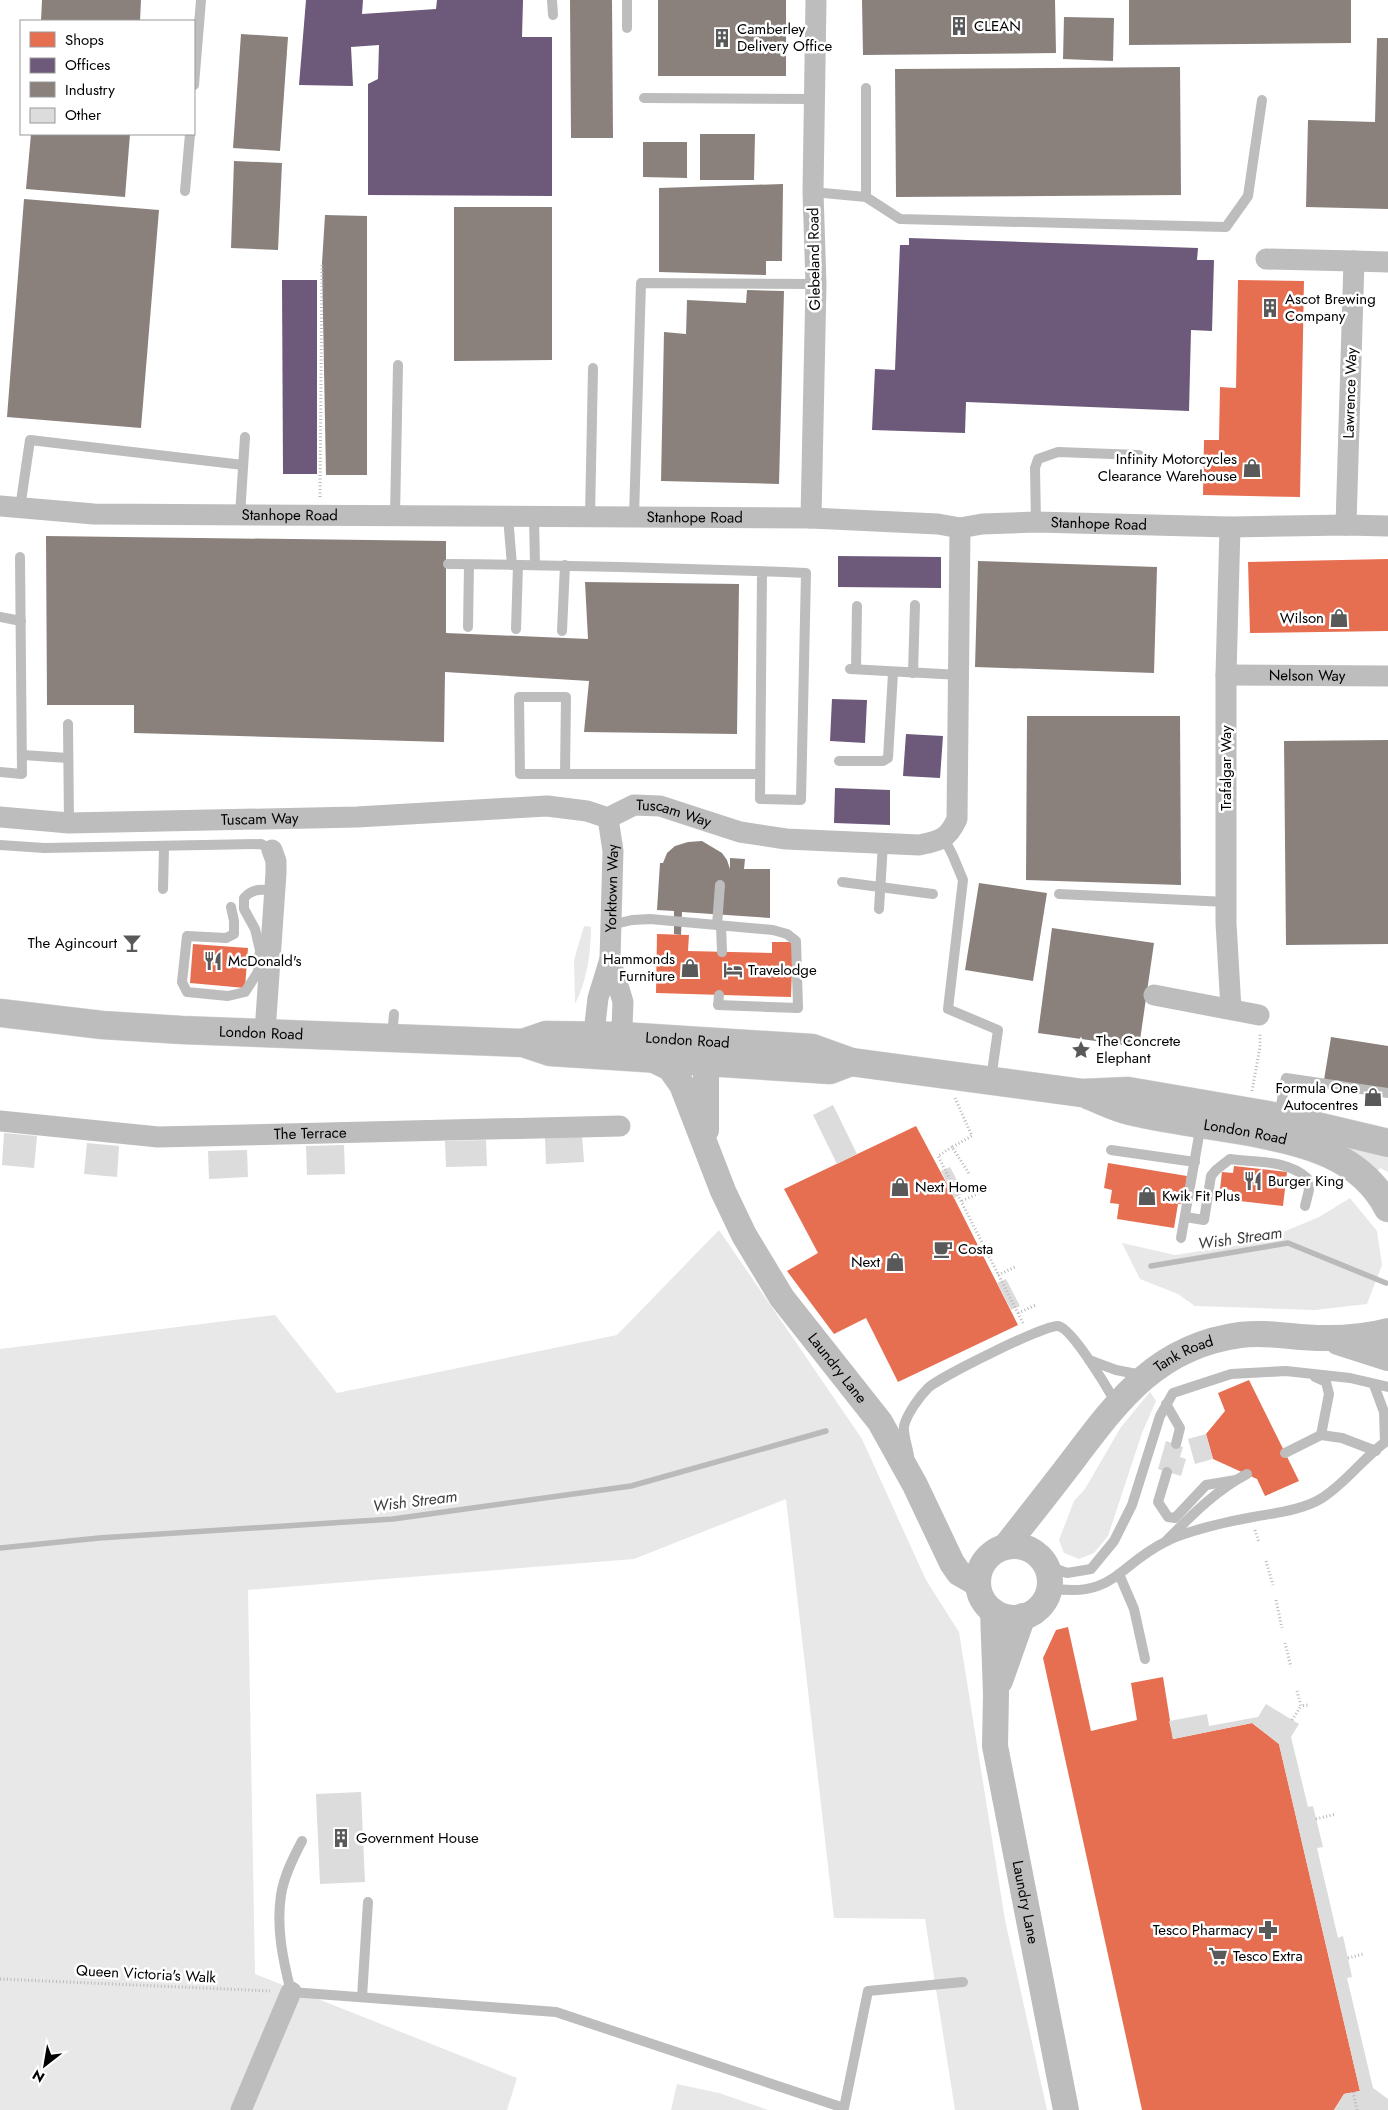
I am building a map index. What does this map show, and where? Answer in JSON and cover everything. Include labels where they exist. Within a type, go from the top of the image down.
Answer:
[{"type":"main road","name":"London Road","points":[[0,1013],[102,1025],[182,1030],[265,1032],[393,1026],[523,1043],[546,1035],[592,1046],[706,1052],[812,1048],[851,1062],[1082,1093],[1128,1091],[1280,1109],[1388,1143]]},
{"type":"main road","name":"London Road","points":[[621,1047],[654,1060],[706,1052]]},
{"type":"main road","name":"London Road","points":[[1082,1093],[1128,1111],[1201,1123],[1288,1140],[1318,1148],[1343,1161],[1365,1178],[1388,1208]]},
{"type":"street","name":"Glebeland Road","points":[[811,518],[816,284],[812,192],[816,0]]},
{"type":"street","points":[[1266,259],[1388,262]]},
{"type":"street","name":"Lawrence Way","points":[[1346,525],[1354,261]]},
{"type":"street","name":"Stanhope Road","points":[[10,507],[94,514],[811,518],[938,524],[960,528],[982,524],[1036,522],[1230,527],[1388,526]]},
{"type":"street","name":"Trafalgar Way","points":[[1230,527],[1226,675],[1227,902],[1231,1009]]},
{"type":"street","points":[[944,838],[952,831],[957,819],[960,675],[960,528]]},
{"type":"street","name":"Nelson Way","points":[[1226,675],[1388,676]]},
{"type":"street","name":"Tuscam Way","points":[[0,818],[69,823],[357,817],[547,806],[587,811],[608,818],[634,805],[660,806],[740,832],[786,839],[919,845],[944,838]]},
{"type":"street","name":"Yorktown Way","points":[[592,1046],[598,998],[610,959],[613,851],[608,818]]},
{"type":"street","points":[[265,1032],[275,891],[276,861],[272,850]]},
{"type":"street","name":"Yorktown Way","points":[[610,959],[623,1002],[621,1047]]},
{"type":"street","points":[[1154,995],[1259,1015]]},
{"type":"street","name":"Laundry Lane","points":[[705,1143],[706,1052]]},
{"type":"street","name":"Laundry Lane","points":[[654,1060],[670,1068],[682,1084],[723,1191],[744,1235],[782,1298],[880,1422],[914,1485],[952,1563],[959,1573],[978,1584]]},
{"type":"street","name":"The Terrace","points":[[0,1121],[158,1137],[620,1126]]},
{"type":"street","name":"Tank Road","points":[[1005,1547],[1116,1403],[1145,1376],[1174,1357],[1210,1341],[1241,1335],[1264,1334],[1328,1338],[1388,1332]]},
{"type":"street","name":"Tank Road","points":[[1328,1338],[1388,1358]]},
{"type":"street","name":"Tank Road","points":[[1043,1568],[1044,1516],[1079,1452]]},
{"type":"street","points":[[1015,1545],[1043,1568],[1041,1606],[1033,1612],[1013,1618],[1002,1616],[993,1611],[986,1603],[978,1584],[979,1572],[984,1561],[993,1552],[1005,1547],[1015,1545]]},
{"type":"street","name":"Laundry Lane","points":[[993,1611],[996,1694],[995,1746],[1066,2110]]},
{"type":"street","name":"Laundry Lane","points":[[996,1694],[1023,1616]]},
{"type":"street","points":[[241,2110],[291,1992]]},
{"type":"lane","points":[[195,73],[201,0]]},
{"type":"lane","points":[[552,0],[553,15]]},
{"type":"lane","points":[[626,0],[627,28]]},
{"type":"lane","points":[[866,88],[866,197]]},
{"type":"lane","points":[[644,98],[813,99]]},
{"type":"lane","points":[[812,192],[866,197],[900,219],[1226,227],[1248,196],[1262,100]]},
{"type":"lane","points":[[184,191],[190,135]]},
{"type":"lane","points":[[634,518],[640,283],[816,284]]},
{"type":"lane","points":[[395,516],[398,365]]},
{"type":"lane","points":[[590,517],[593,368]]},
{"type":"lane","points":[[240,515],[245,437]]},
{"type":"lane","points":[[10,507],[30,440],[243,465]]},
{"type":"lane","points":[[1036,522],[1035,468],[1038,459],[1058,452],[1139,455]]},
{"type":"lane","points":[[508,517],[515,565],[516,629]]},
{"type":"lane","points":[[534,517],[534,565]]},
{"type":"lane","points":[[0,772],[22,774],[20,557]]},
{"type":"lane","points":[[448,564],[565,565],[806,573],[801,800],[760,799],[762,572]]},
{"type":"lane","points":[[468,627],[469,564]]},
{"type":"lane","points":[[562,631],[565,565]]},
{"type":"lane","points":[[913,673],[915,605]]},
{"type":"lane","points":[[857,606],[853,669],[893,673],[960,675]]},
{"type":"lane","points":[[0,617],[21,621]]},
{"type":"lane","points":[[840,761],[883,760],[888,758],[893,673]]},
{"type":"lane","points":[[565,774],[566,697],[519,697],[520,774],[565,774],[760,774]]},
{"type":"lane","points":[[68,724],[69,823]]},
{"type":"lane","points":[[23,754],[68,758]]},
{"type":"lane","points":[[944,838],[963,880],[948,1009],[998,1030],[991,1080]]},
{"type":"lane","points":[[879,909],[883,843]]},
{"type":"lane","points":[[0,845],[44,848],[260,844],[272,850]]},
{"type":"lane","points":[[164,847],[164,889]]},
{"type":"lane","points":[[842,882],[933,894]]},
{"type":"lane","points":[[720,885],[719,926],[722,952]]},
{"type":"lane","points":[[231,907],[234,934],[226,938],[187,936],[182,982],[187,992],[228,996],[245,992],[258,972],[260,950],[255,928],[244,909],[244,898],[251,891],[262,889],[275,891]]},
{"type":"lane","points":[[1059,894],[1227,902]]},
{"type":"lane","points":[[612,925],[632,920],[650,919],[772,930],[787,934],[796,940],[798,1008],[718,1005],[719,994]]},
{"type":"lane","points":[[1280,1109],[1286,1078],[1388,1093]]},
{"type":"lane","points":[[1181,1238],[1201,1123]]},
{"type":"lane","points":[[1111,1150],[1195,1162]]},
{"type":"lane","points":[[1185,1217],[1204,1220],[1211,1176],[1230,1159],[1265,1162],[1293,1168],[1301,1172],[1307,1178],[1309,1190],[1305,1206]]},
{"type":"lane","points":[[914,1485],[904,1427],[913,1408],[929,1387],[1022,1337],[1047,1327],[1058,1326],[1067,1331],[1088,1359],[1116,1403]]},
{"type":"lane","points":[[1088,1359],[1116,1370],[1145,1376]]},
{"type":"lane","points":[[1043,1568],[1068,1573],[1091,1569],[1114,1541],[1132,1505],[1160,1416],[1172,1393],[1231,1374],[1286,1371],[1350,1378],[1388,1387]]},
{"type":"lane","points":[[1309,1374],[1326,1382],[1329,1394],[1320,1435]]},
{"type":"lane","points":[[1165,1541],[1251,1518],[1285,1512],[1322,1498],[1386,1441],[1384,1412],[1374,1385]]},
{"type":"lane","points":[[1166,1404],[1180,1428],[1176,1444]]},
{"type":"lane","points":[[1285,1453],[1320,1435],[1342,1438],[1376,1451]]},
{"type":"lane","points":[[1167,1472],[1158,1502],[1168,1517],[1175,1518],[1206,1486],[1236,1480]]},
{"type":"lane","points":[[1043,1568],[1066,1591],[1092,1589],[1119,1574],[1133,1562],[1165,1541],[1196,1511],[1236,1480],[1247,1474]]},
{"type":"lane","points":[[1119,1574],[1134,1609],[1145,1659]]},
{"type":"lane","points":[[302,1841],[288,1870],[281,1896],[280,1926],[282,1954],[291,1992],[556,2012],[844,2108],[868,1991],[963,1982]]},
{"type":"lane","points":[[362,1997],[368,1902]]},
{"type":"path","points":[[320,516],[322,263]]},
{"type":"path","points":[[1252,1094],[1260,1047],[1259,1015]]},
{"type":"path","points":[[954,1094],[956,1103],[972,1136],[938,1156],[962,1201],[1006,1295],[1018,1313],[1036,1305]]},
{"type":"path","points":[[952,1147],[970,1174]]},
{"type":"path","points":[[947,1184],[952,1182]]},
{"type":"path","points":[[962,1201],[979,1194]]},
{"type":"path","points":[[998,1275],[1015,1267]]},
{"type":"path","points":[[1253,1525],[1260,1544]]},
{"type":"path","points":[[1266,1561],[1273,1585]]},
{"type":"path","points":[[1276,1600],[1282,1628]]},
{"type":"path","points":[[1285,1644],[1291,1667]]},
{"type":"path","points":[[1297,1691],[1302,1706]]},
{"type":"path","points":[[1292,1720],[1302,1706],[1308,1705]]},
{"type":"path","points":[[1316,1819],[1336,1814]]},
{"type":"path","points":[[1348,1958],[1363,1954]]},
{"type":"path","name":"Queen Victoria's Walk","points":[[0,1979],[291,1992]]},
{"type":"path","points":[[1352,2092],[1357,2110]]},
{"type":"shaded area","points":[[584,926],[591,927],[589,956],[583,986],[575,1004],[574,960]]},
{"type":"shaded area","points":[[1338,1145],[1360,1148],[1388,1157],[1388,1172],[1380,1168],[1377,1171]]},
{"type":"shaded area","points":[[1350,1198],[1377,1231],[1382,1265],[1367,1304],[1315,1310],[1195,1306],[1178,1294],[1140,1279],[1122,1243],[1175,1255],[1259,1242],[1319,1217]]},
{"type":"shaded area","points":[[719,1230],[862,1439],[926,1580],[959,1632],[1005,1920],[1047,2110],[955,2110],[925,1919],[834,1918],[786,1499],[634,1559],[248,1590],[255,1974],[517,2078],[507,2110],[0,2110],[0,1349],[275,1315],[337,1393],[617,1335]]},
{"type":"shaded area","points":[[1150,1392],[1156,1401],[1142,1433],[1108,1536],[1094,1553],[1079,1559],[1064,1553],[1059,1540],[1074,1501],[1085,1489],[1121,1427]]},
{"type":"shaded area","points":[[677,2084],[719,2093],[768,2110],[671,2110]]},
{"type":"building: Shops","points":[[1238,280],[1304,281],[1300,497],[1203,495],[1204,440],[1219,440],[1220,387],[1236,388]]},
{"type":"building: Shops","points":[[1388,559],[1388,631],[1250,633],[1248,562]]},
{"type":"building: Shops","points":[[657,934],[689,935],[688,951],[772,953],[772,942],[793,942],[791,997],[656,993]]},
{"type":"building: Shops","points":[[193,944],[248,948],[245,988],[190,983]]},
{"type":"building: Shops","name":"Next","points":[[916,1126],[1018,1325],[898,1382],[866,1318],[834,1334],[787,1271],[818,1253],[784,1189]]},
{"type":"building: Shops","name":"Kwik Fit Plus","points":[[1108,1163],[1187,1176],[1183,1204],[1178,1204],[1174,1228],[1117,1219],[1119,1204],[1110,1203],[1112,1190],[1104,1188]]},
{"type":"building: Shops","name":"Burger King","points":[[1234,1166],[1287,1172],[1283,1206],[1231,1200],[1232,1190],[1220,1189],[1222,1172],[1233,1173]]},
{"type":"building: Shops","points":[[1249,1380],[1299,1481],[1265,1496],[1257,1479],[1213,1459],[1206,1434],[1225,1411],[1218,1393]]},
{"type":"building: Shops","name":"Tesco Extra","points":[[1068,1627],[1091,1731],[1137,1720],[1131,1683],[1163,1677],[1173,1739],[1252,1723],[1279,1744],[1360,2091],[1344,2094],[1334,2110],[1142,2110],[1043,1658],[1056,1630]]},
{"type":"building: Offices","points":[[306,0],[363,0],[362,14],[436,9],[437,0],[523,0],[522,37],[552,37],[552,196],[368,195],[368,84],[378,79],[379,45],[351,47],[353,86],[299,85]]},
{"type":"building: Offices","points":[[909,238],[1198,248],[1197,260],[1214,260],[1212,331],[1191,330],[1189,411],[966,402],[965,433],[872,430],[875,369],[895,370],[900,245],[909,245]]},
{"type":"building: Offices","points":[[282,280],[317,280],[317,474],[283,474]]},
{"type":"building: Offices","points":[[838,556],[941,557],[941,588],[838,587]]},
{"type":"building: Offices","points":[[832,699],[867,700],[865,743],[830,741]]},
{"type":"building: Offices","points":[[906,734],[943,736],[940,778],[903,776]]},
{"type":"building: Offices","points":[[835,788],[890,790],[890,825],[834,823]]},
{"type":"building: Industry","points":[[42,0],[141,0],[140,20],[41,20]]},
{"type":"building: Industry","points":[[570,0],[612,0],[613,138],[571,138]]},
{"type":"building: Industry","name":"Camberley Delivery Office","points":[[658,0],[786,0],[786,76],[658,76]]},
{"type":"building: Industry","name":"CLEAN","points":[[862,0],[1055,0],[1056,53],[863,55]]},
{"type":"building: Industry","points":[[1129,0],[1351,0],[1351,43],[1129,45]]},
{"type":"building: Industry","points":[[1064,17],[1114,18],[1113,61],[1063,59]]},
{"type":"building: Industry","points":[[241,34],[288,37],[280,151],[233,148]]},
{"type":"building: Industry","points":[[1377,38],[1388,38],[1388,209],[1306,207],[1308,120],[1375,122]]},
{"type":"building: Industry","points":[[1180,67],[1181,195],[896,197],[895,69]]},
{"type":"building: Industry","points":[[700,134],[755,134],[754,180],[700,180]]},
{"type":"building: Industry","points":[[31,135],[130,135],[125,197],[26,189]]},
{"type":"building: Industry","points":[[643,142],[687,142],[687,178],[643,177]]},
{"type":"building: Industry","points":[[234,161],[282,163],[278,250],[231,248]]},
{"type":"building: Industry","points":[[783,184],[782,261],[766,261],[766,275],[659,272],[659,188]]},
{"type":"building: Industry","points":[[24,199],[159,210],[141,428],[7,417]]},
{"type":"building: Industry","points":[[454,207],[552,207],[552,360],[454,361]]},
{"type":"building: Industry","points":[[325,215],[367,216],[367,475],[326,475],[322,263]]},
{"type":"building: Industry","points":[[747,290],[784,291],[779,484],[661,481],[664,332],[686,334],[687,300],[746,303]]},
{"type":"building: Industry","points":[[46,536],[446,541],[446,633],[588,639],[585,582],[739,584],[737,734],[584,732],[589,681],[445,672],[444,742],[134,733],[134,705],[47,705]]},
{"type":"building: Industry","points":[[978,561],[1157,567],[1154,673],[975,667]]},
{"type":"building: Industry","points":[[1027,716],[1180,716],[1181,885],[1026,880]]},
{"type":"building: Industry","points":[[1388,740],[1388,944],[1286,945],[1284,741]]},
{"type":"building: Industry","points":[[702,841],[722,853],[730,869],[730,858],[745,859],[744,869],[770,869],[770,918],[682,912],[681,935],[674,934],[674,911],[657,910],[660,863],[663,863],[667,853],[675,846],[688,842]]},
{"type":"building: Industry","points":[[979,883],[1047,893],[1033,981],[965,970]]},
{"type":"building: Industry","points":[[1052,928],[1154,943],[1139,1047],[1038,1033]]},
{"type":"building: Industry","points":[[1331,1037],[1388,1046],[1388,1090],[1324,1080]]},
{"type":"building: Other","points":[[833,1105],[857,1154],[837,1164],[813,1115]]},
{"type":"building: Other","points":[[4,1133],[37,1136],[34,1168],[2,1165]]},
{"type":"building: Other","points":[[582,1136],[584,1162],[546,1164],[545,1138]]},
{"type":"building: Other","points":[[486,1140],[487,1166],[446,1167],[445,1141]]},
{"type":"building: Other","points":[[87,1143],[119,1146],[117,1177],[84,1174]]},
{"type":"building: Other","points":[[344,1145],[345,1174],[307,1175],[306,1146]]},
{"type":"building: Other","points":[[247,1150],[248,1177],[209,1179],[208,1151]]},
{"type":"building: Other","points":[[950,1167],[964,1193],[954,1198],[941,1171]]},
{"type":"building: Other","points":[[1006,1279],[1020,1306],[1011,1310],[997,1283]]},
{"type":"building: Other","points":[[1206,1434],[1213,1459],[1195,1464],[1188,1439]]},
{"type":"building: Other","points":[[1166,1441],[1183,1447],[1180,1457],[1186,1459],[1181,1476],[1158,1469]]},
{"type":"building: Other","points":[[1266,1704],[1299,1724],[1291,1737],[1308,1807],[1313,1806],[1323,1847],[1317,1848],[1338,1938],[1343,1936],[1352,1977],[1347,1978],[1373,2088],[1388,2099],[1388,2110],[1334,2110],[1344,2094],[1360,2091],[1279,1744],[1252,1723],[1173,1739],[1169,1721],[1207,1714],[1209,1726],[1258,1717]]},
{"type":"building: Other","name":"Government House","points":[[361,1792],[365,1882],[320,1884],[316,1794]]},
{"type":"waterway","name":"Wish Stream","points":[[1151,1266],[1288,1243],[1386,1283]]},
{"type":"waterway","name":"Wish Stream","points":[[0,1548],[99,1538],[393,1519],[631,1486],[826,1431]]},
{"type":"place","name":"CLEAN","points":[[959,26]]},
{"type":"place","name":"Camberley Delivery Office","points":[[722,38]]},
{"type":"place","name":"Ascot Brewing Company","points":[[1270,308]]},
{"type":"place","name":"Infinity Motorcycles Clearance Warehouse","points":[[1252,468]]},
{"type":"place","name":"Wilson","points":[[1339,618]]},
{"type":"place","name":"The Agincourt","points":[[132,943]]},
{"type":"place","name":"McDonald's","points":[[213,961]]},
{"type":"place","name":"Hammonds Furniture","points":[[690,968]]},
{"type":"place","name":"Travelodge","points":[[733,970]]},
{"type":"place","name":"The Concrete Elephant","points":[[1081,1050]]},
{"type":"place","name":"Formula One Autocentres","points":[[1373,1097]]},
{"type":"place","name":"Burger King","points":[[1253,1181]]},
{"type":"place","name":"Next Home","points":[[900,1187]]},
{"type":"place","name":"Kwik Fit Plus","points":[[1147,1196]]},
{"type":"place","name":"Costa","points":[[943,1249]]},
{"type":"place","name":"Next","points":[[895,1262]]},
{"type":"place","name":"Government House","points":[[341,1838]]},
{"type":"place","name":"Tesco Pharmacy","points":[[1268,1930]]},
{"type":"place","name":"Tesco Extra","points":[[1218,1956]]}]
